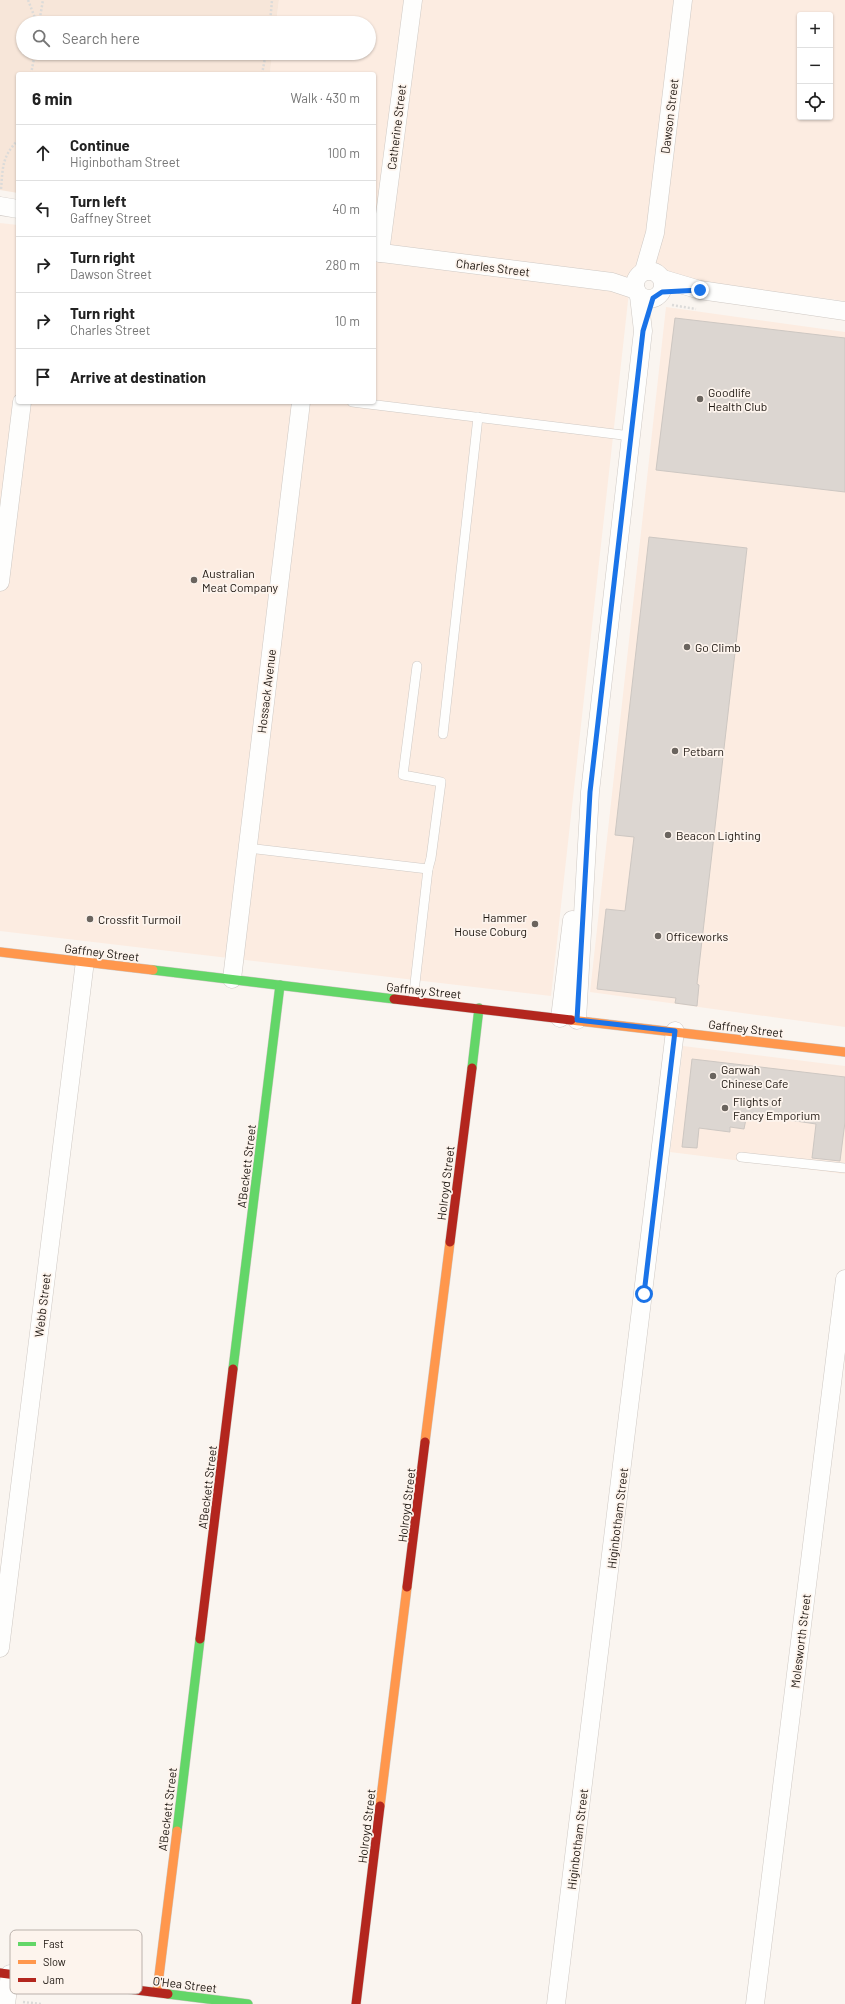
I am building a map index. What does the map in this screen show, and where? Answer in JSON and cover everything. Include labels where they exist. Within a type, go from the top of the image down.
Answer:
[{"type":"street","name":"Catherine Street","points":[[377,253],[413,0]]},
{"type":"street","name":"Dawson Street","points":[[569,1019],[578,860],[590,792],[683,0]]},
{"type":"street","points":[[0,206],[16,209]]},
{"type":"street","name":"Charles Street","points":[[377,253],[612,282],[700,290],[845,311]]},
{"type":"street","points":[[0,582],[22,404]]},
{"type":"street","name":"Hossack Avenue","points":[[232,979],[301,404]]},
{"type":"street","name":"Gaffney Street","points":[[0,952],[845,1052]]},
{"type":"street","name":"Webb Street","points":[[0,1648],[84,962]]},
{"type":"street","name":"A'Beckett Street","points":[[157,1992],[280,985]]},
{"type":"street","name":"Holroyd Street","points":[[356,2004],[479,1008]]},
{"type":"street","name":"Higinbotham Street","points":[[556,2004],[675,1031]]},
{"type":"street","name":"Molesworth Street","points":[[755,2004],[845,1278]]},
{"type":"street","points":[[5,1973],[6,2004]]},
{"type":"street","name":"O'Hea Street","points":[[142,1990],[202,2001],[248,2004]]},
{"type":"lane","points":[[369,404],[631,436]]},
{"type":"lane","points":[[443,734],[478,417]]},
{"type":"lane","points":[[413,1001],[428,869],[431,858],[441,782],[403,775],[416,666]]},
{"type":"lane","points":[[247,848],[428,869]]},
{"type":"lane","points":[[741,1157],[845,1168]]},
{"type":"path","points":[[28,0],[35,16]]},
{"type":"path","points":[[40,16],[43,0]]},
{"type":"path","points":[[271,16],[272,0]]},
{"type":"path","points":[[31,72],[34,60]]},
{"type":"path","points":[[262,72],[265,60]]},
{"type":"path","points":[[0,194],[4,161],[7,152],[16,142]]},
{"type":"shaded area","points":[[0,0],[279,0],[277,16],[16,16],[16,60],[271,60],[270,72],[16,72],[16,193],[0,190]]},
{"type":"shaded area","points":[[279,0],[845,0],[845,301],[631,274],[551,996],[0,931],[0,223],[16,225],[16,404],[376,404],[376,72],[270,72],[271,60],[376,60],[376,16],[277,16]]},
{"type":"shaded area","points":[[666,307],[845,332],[845,1027],[590,992]]},
{"type":"shaded area","points":[[683,1046],[845,1066],[845,1174],[670,1152]]},
{"type":"building","points":[[675,318],[845,338],[845,492],[656,470]]},
{"type":"building","points":[[649,537],[747,548],[697,984],[699,985],[697,1006],[675,1003],[676,998],[597,989],[606,909],[625,911],[634,837],[615,835]]},
{"type":"building","points":[[692,1059],[845,1077],[845,1122],[840,1161],[812,1158],[816,1124],[789,1120],[789,1117],[761,1114],[760,1121],[746,1119],[744,1129],[730,1127],[730,1132],[699,1128],[697,1148],[682,1147]]},
{"type":"traffic: fast","points":[[153,970],[394,999]]},
{"type":"traffic: fast","points":[[233,1369],[280,985]]},
{"type":"traffic: fast","points":[[472,1068],[479,1008]]},
{"type":"traffic: fast","points":[[177,1831],[200,1639]]},
{"type":"traffic: fast","points":[[168,1994],[248,2004]]},
{"type":"traffic: slow","points":[[0,952],[153,970]]},
{"type":"traffic: slow","points":[[571,1020],[845,1052]]},
{"type":"traffic: slow","points":[[425,1442],[450,1242]]},
{"type":"traffic: slow","points":[[380,1806],[407,1587]]},
{"type":"traffic: slow","points":[[157,1992],[177,1831]]},
{"type":"traffic: jam","points":[[394,999],[571,1020]]},
{"type":"traffic: jam","points":[[450,1242],[472,1068]]},
{"type":"traffic: jam","points":[[200,1639],[233,1369]]},
{"type":"traffic: jam","points":[[407,1587],[425,1442]]},
{"type":"traffic: jam","points":[[356,2004],[380,1806]]},
{"type":"traffic: jam","points":[[0,1973],[10,1974]]},
{"type":"traffic: jam","points":[[142,1991],[168,1994]]},
{"type":"place","name":"Goodlife Health Club","points":[[700,399]]},
{"type":"place","name":"Australian Meat Company","points":[[194,580]]},
{"type":"place","name":"Go Climb","points":[[687,647]]},
{"type":"place","name":"Petbarn","points":[[675,751]]},
{"type":"place","name":"Beacon Lighting","points":[[668,835]]},
{"type":"place","name":"Crossfit Turmoil","points":[[90,919]]},
{"type":"place","name":"Hammer House Coburg","points":[[535,924]]},
{"type":"place","name":"Officeworks","points":[[658,936]]},
{"type":"place","name":"Garwah Chinese Cafe","points":[[713,1076]]},
{"type":"place","name":"Flights of Fancy Emporium","points":[[725,1108]]},
{"type":"route","points":[[644,1294],[675,1031],[577,1020],[590,792],[643,331],[653,298],[657,297],[662,292],[700,290]]}]
